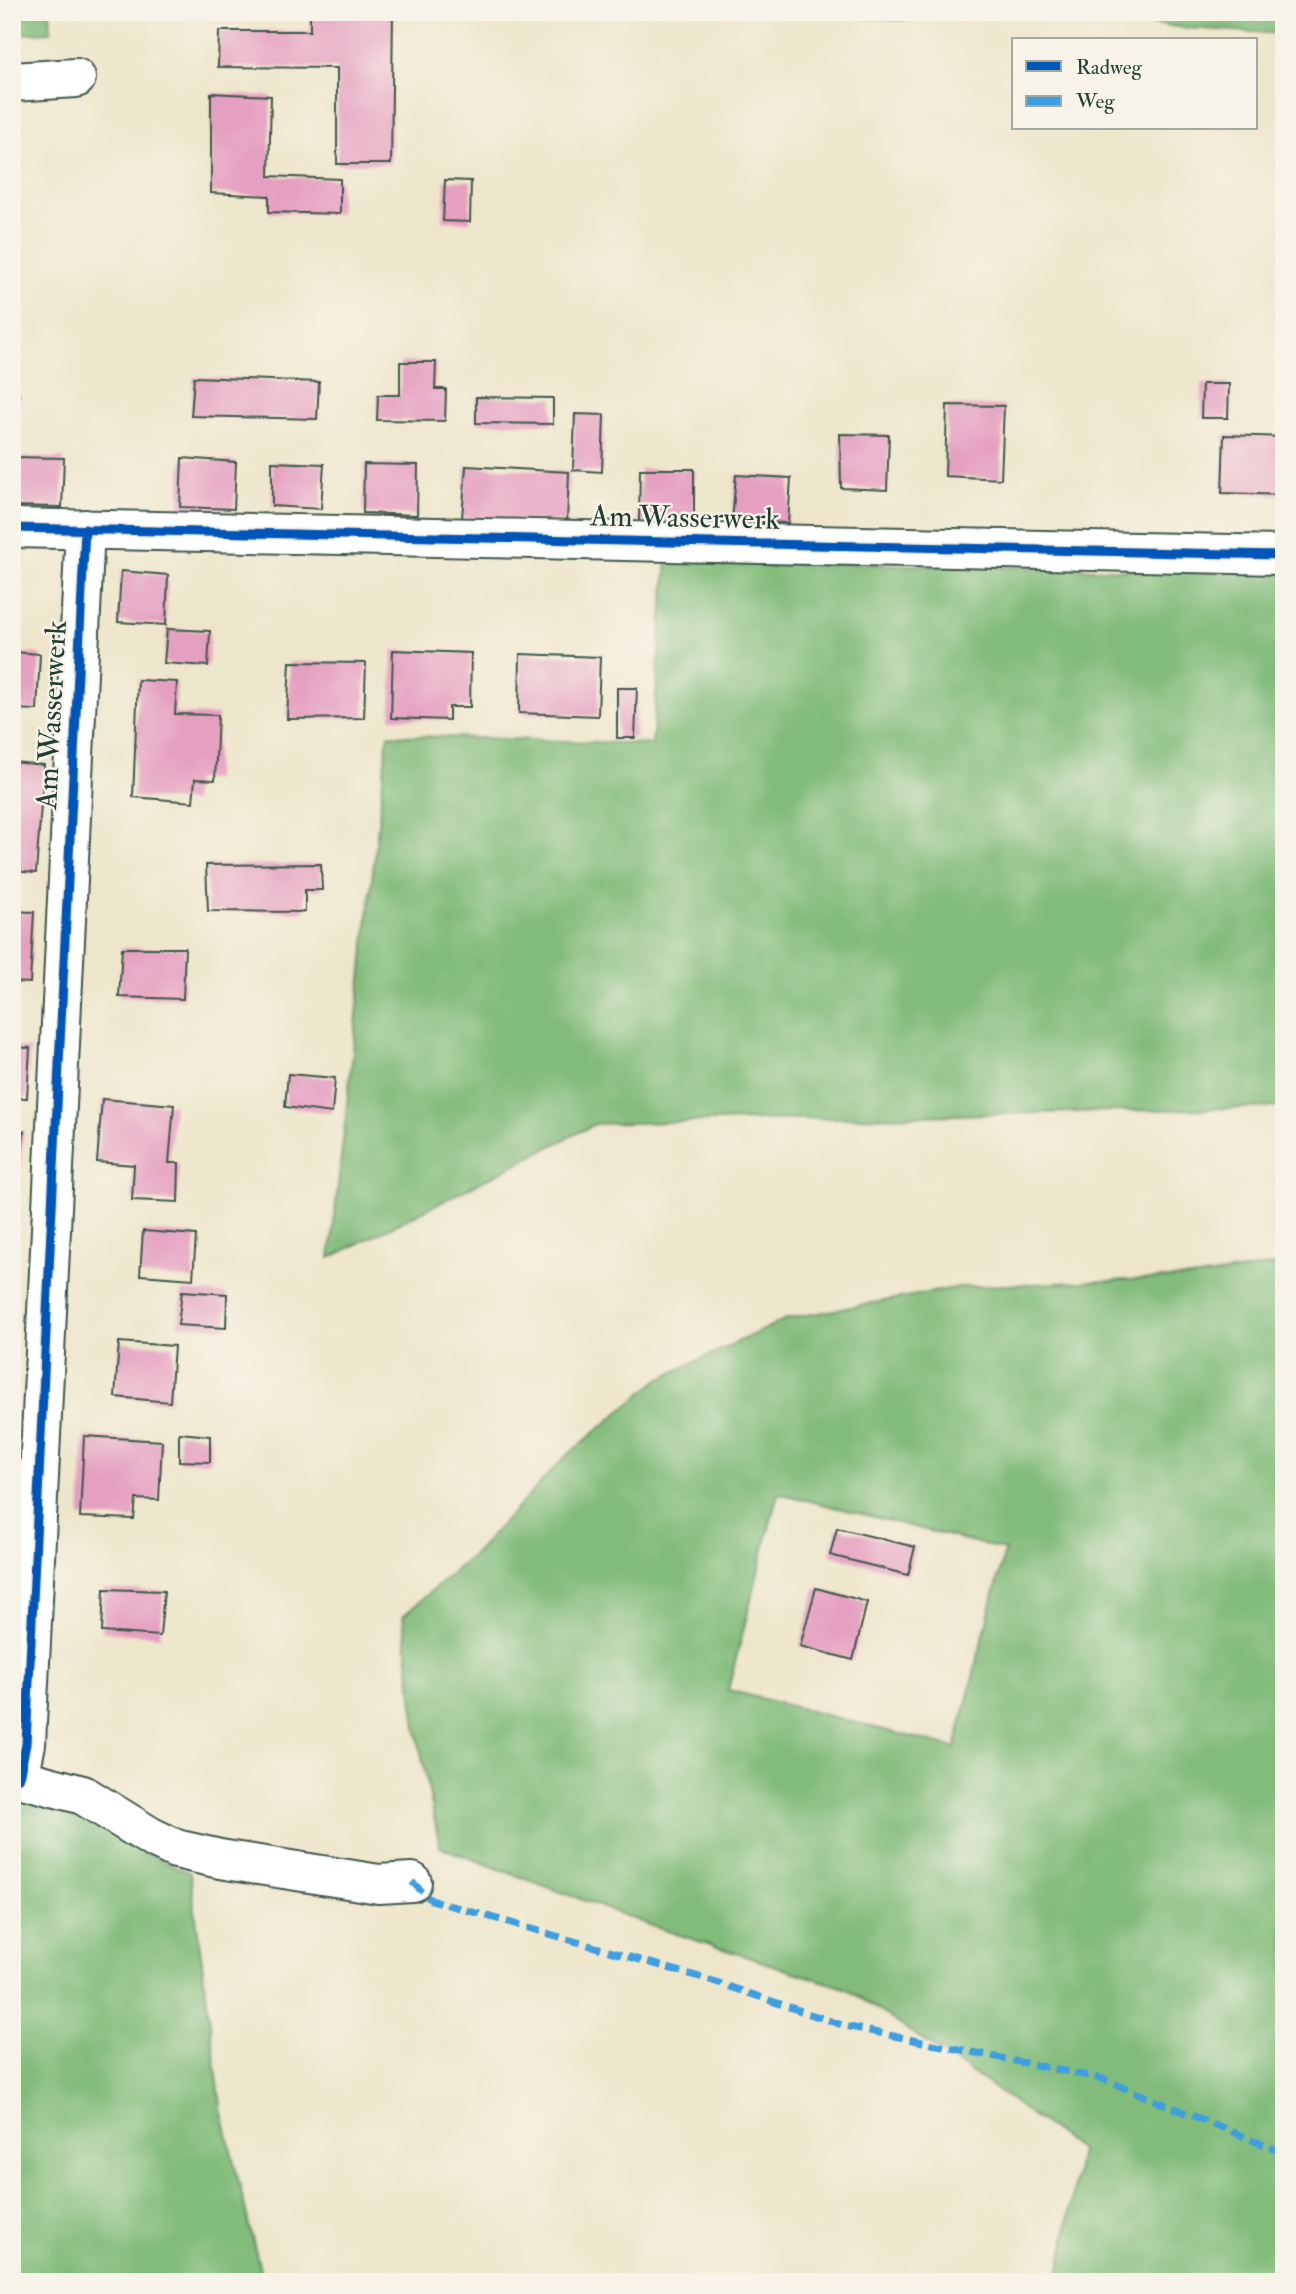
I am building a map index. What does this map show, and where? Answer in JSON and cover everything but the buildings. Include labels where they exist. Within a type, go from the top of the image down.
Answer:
[{"type":"street","points":[[12,82],[76,78]]},
{"type":"street","name":"Am Wasserwerk","points":[[12,528],[1284,555]]},
{"type":"street","name":"Am Wasserwerk","points":[[15,1777],[26,1744],[85,529]]},
{"type":"street","points":[[15,1777],[83,1795],[151,1837],[176,1849],[220,1859],[379,1884],[412,1882]]},
{"type":"green space","points":[[12,12],[50,12],[51,32],[12,34]]},
{"type":"green space","points":[[805,12],[965,12],[898,20]]},
{"type":"green space","points":[[1057,12],[1284,12],[1284,34],[1186,28]]},
{"type":"green space","points":[[667,560],[1284,573],[1284,1107],[595,1124],[330,1258],[388,735],[652,744]]},
{"type":"green space","points":[[1284,1264],[1284,2282],[1058,2282],[1080,2150],[984,2081],[847,1989],[655,1927],[440,1847],[416,1727],[403,1616],[474,1554],[564,1458],[659,1379],[786,1319],[960,1287],[1198,1277]],"holes":[[[778,1493],[1005,1550],[955,1748],[728,1690]]]},
{"type":"green space","points":[[58,1791],[127,1844],[190,1873],[222,2113],[263,2282],[12,2282],[12,1796]]},
{"type":"marked path","points":[[412,1882],[431,1900],[710,1980],[845,2026],[1103,2079],[1284,2153]]},
{"type":"cycle path","points":[[12,528],[1284,555]]},
{"type":"cycle path","points":[[12,1776],[19,1778],[26,1744],[85,529]]}]
